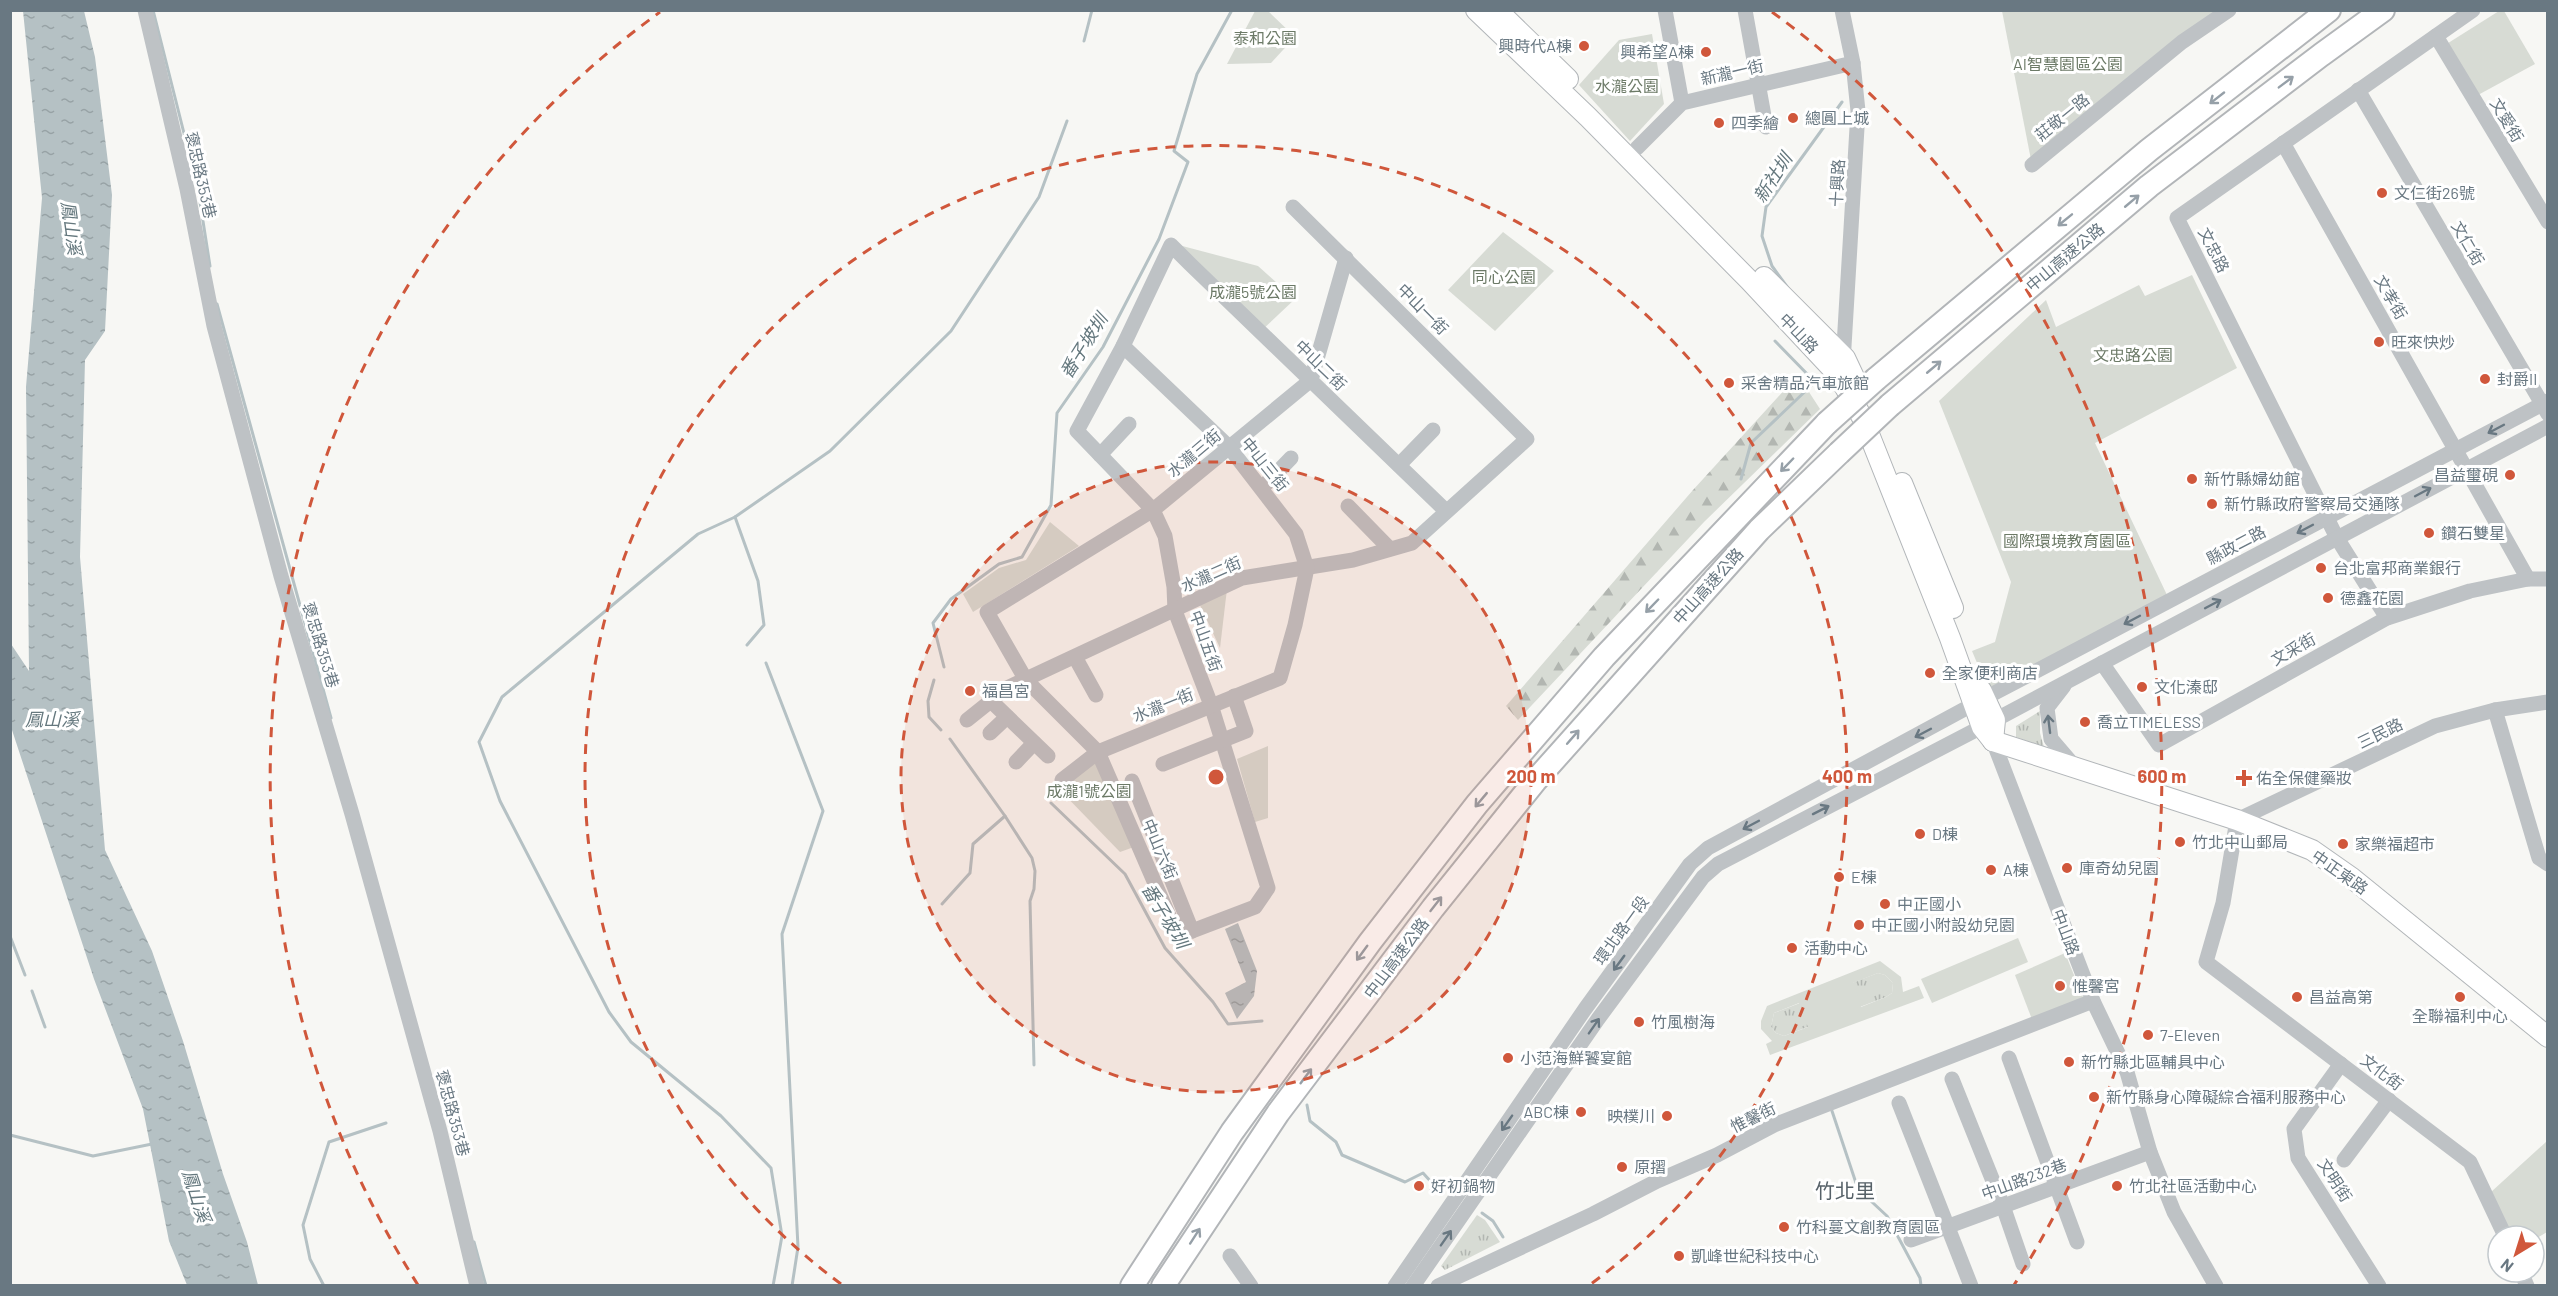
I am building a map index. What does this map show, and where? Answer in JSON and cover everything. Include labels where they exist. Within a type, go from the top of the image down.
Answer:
[{"type":"highway","name":"中山高速公路","points":[[1132,1286],[1232,1132],[1370,942],[1477,804],[1604,657],[1827,423],[2149,150],[2330,10]]},
{"type":"highway","name":"中山高速公路","points":[[1163,1286],[1278,1113],[1433,908],[1528,790],[1759,530],[1890,405],[2149,186],[2383,10]]},
{"type":"main road","name":"中山路","points":[[1476,10],[1588,117],[1749,280],[1841,366]]},
{"type":"main road","name":"中山路","points":[[1497,10],[1637,148],[1841,366],[1950,638],[1980,701],[1990,729]]},
{"type":"main road","name":"中正東路","points":[[1990,729],[2075,767],[2237,820],[2312,850],[2352,878],[2547,1037]]},
{"type":"street","name":"褒忠路353巷","points":[[145,10],[187,189],[214,326],[281,576],[352,814],[440,1131],[477,1286]]},
{"type":"street","points":[[1637,148],[1682,103],[1665,10]]},
{"type":"street","points":[[1744,10],[1766,127]]},
{"type":"street","name":"十興路","points":[[1841,366],[1858,111],[1853,63],[1842,10]]},
{"type":"street","name":"莊敬一路","points":[[2032,165],[2182,42],[2229,10]]},
{"type":"street","name":"文忠路","points":[[2387,618],[2337,538],[2177,218],[2473,10]]},
{"type":"street","name":"文愛街","points":[[2436,36],[2547,222]]},
{"type":"street","name":"新瀧一街","points":[[1682,103],[1853,63]]},
{"type":"street","name":"文仁街","points":[[2358,90],[2546,407]]},
{"type":"street","name":"文孝街","points":[[2283,143],[2528,579]]},
{"type":"street","name":"中山一街","points":[[1293,207],[1527,439]]},
{"type":"street","name":"中山二街","points":[[1123,346],[1171,245],[1446,511]]},
{"type":"street","points":[[1311,380],[1346,258]]},
{"type":"street","name":"中山五街","points":[[1123,346],[1077,431],[1153,510],[1165,536],[1174,586],[1175,611],[1211,705],[1268,888],[1255,907],[1192,932]]},
{"type":"street","name":"中山三街","points":[[1123,346],[1229,447],[1296,534],[1307,568]]},
{"type":"street","name":"水瀧三街","points":[[987,612],[1153,510],[1311,380]]},
{"type":"street","name":"縣政二路","points":[[1980,701],[2455,450],[2546,407]]},
{"type":"street","points":[[1100,455],[1130,424]]},
{"type":"street","points":[[1990,729],[2102,663],[2547,426]]},
{"type":"street","points":[[1399,465],[1434,430]]},
{"type":"street","name":"水瀧二街","points":[[967,720],[1007,688],[1242,578],[1353,560],[1412,543],[1527,439]]},
{"type":"street","points":[[1262,488],[1291,458]]},
{"type":"street","points":[[1348,506],[1390,549]]},
{"type":"street","name":"水瀧一街","points":[[1062,780],[1098,752],[1280,678],[1295,625],[1307,568]]},
{"type":"street","name":"文采街","points":[[2102,663],[2159,745],[2387,618],[2470,591],[2528,579],[2547,579]]},
{"type":"street","name":"中山六街","points":[[987,612],[1026,680],[1098,752],[1173,925],[1192,932]]},
{"type":"street","points":[[1076,657],[1096,695]]},
{"type":"street","points":[[2069,681],[2047,708],[2051,739],[2075,767]]},
{"type":"street","points":[[1163,764],[1246,731],[1234,696]]},
{"type":"street","points":[[990,700],[1048,756]]},
{"type":"street","name":"環北路一段","points":[[1395,1286],[1585,1010],[1690,864],[1708,849],[1730,836],[1980,701]]},
{"type":"street","name":"三民路","points":[[2237,820],[2435,726],[2495,710],[2547,702]]},
{"type":"street","points":[[2495,710],[2539,858],[2547,864]]},
{"type":"street","points":[[990,733],[1007,717]]},
{"type":"street","name":"環北路一段","points":[[1413,1286],[1598,1019],[1703,877],[1718,864],[1738,852],[1990,729]]},
{"type":"street","name":"中山路","points":[[1990,729],[2093,1001],[2127,1072],[2150,1152],[2174,1212],[2216,1286]]},
{"type":"street","points":[[1016,762],[1034,743]]},
{"type":"street","points":[[1132,781],[1192,932]]},
{"type":"street","name":"文化街","points":[[2237,820],[2223,903],[2206,962],[2470,1162],[2499,1224]]},
{"type":"street","name":"惟馨街","points":[[1438,1286],[1593,1214],[1657,1181],[1717,1155],[1774,1125],[2093,1001]]},
{"type":"street","points":[[2008,1058],[2077,1242]]},
{"type":"street","name":"文明街","points":[[2341,1064],[2294,1129],[2298,1158],[2379,1286]]},
{"type":"street","points":[[1952,1079],[2003,1206],[2023,1264]]},
{"type":"street","points":[[2344,1160],[2389,1100]]},
{"type":"street","points":[[1899,1103],[1971,1286]]},
{"type":"street","name":"中山路232巷","points":[[1911,1240],[2150,1152]]},
{"type":"street","points":[[1230,1256],[1251,1286]]},
{"type":"green space","name":"泰和公園","points":[[1255,11],[1268,11],[1295,37],[1271,63],[1227,64]]},
{"type":"green space","name":"AI智慧園區公園","points":[[2002,11],[2229,11],[2032,165]]},
{"type":"green space","points":[[2499,11],[2504,11],[2535,64],[2478,95],[2445,45]]},
{"type":"green space","name":"水瀧公園","points":[[1652,34],[1664,104],[1630,141],[1579,85],[1619,40]]},
{"type":"green space","name":"同心公園","points":[[1503,232],[1554,271],[1495,331],[1448,290]]},
{"type":"green space","name":"成瀧5號公園","points":[[1171,243],[1258,266],[1295,299],[1261,331]]},
{"type":"green space","name":"國際環境教育園區","points":[[2192,275],[2237,368],[2095,443],[2167,595],[1988,689],[1972,651],[1995,642],[2011,582],[1939,401],[2046,300],[2056,327],[2139,285],[2145,296]]},
{"type":"green space","points":[[1798,375],[1820,409],[1704,522],[1518,720],[1506,706],[1693,490]]},
{"type":"green space","points":[[1050,522],[1079,546],[973,612],[963,594],[999,568],[1026,560]]},
{"type":"green space","points":[[1227,589],[1220,648],[1199,603]]},
{"type":"green space","points":[[2040,711],[2040,733],[2044,747],[2016,737],[2016,726]]},
{"type":"green space","points":[[1268,746],[1268,818],[1255,822],[1237,759]]},
{"type":"green space","name":"成瀧1號公園","points":[[1097,762],[1134,847],[1120,852],[1058,788]]},
{"type":"green space","points":[[2018,938],[2028,962],[1932,1003],[1921,979]]},
{"type":"green space","points":[[2065,953],[2085,1002],[2033,1022],[2015,975]]},
{"type":"green space","points":[[1880,961],[1901,977],[1903,992],[1919,986],[1924,998],[1770,1055],[1766,1044],[1772,1041],[1761,1029],[1761,1021],[1767,1006]],"holes":[[[1878,973],[1885,975],[1893,983],[1892,993],[1861,1007],[1853,983]],[[1799,1003],[1808,1027],[1784,1036],[1776,1033],[1771,1027],[1774,1013]]]},
{"type":"green space","points":[[1878,973],[1885,975],[1893,983],[1892,993],[1886,997],[1784,1036],[1776,1033],[1771,1027],[1774,1013]]},
{"type":"green space","points":[[2547,1141],[2547,1232],[2546,1224],[2506,1224],[2491,1192]]},
{"type":"green space","points":[[1477,1215],[1485,1220],[1500,1242],[1445,1270],[1441,1266]]},
{"type":"water","name":"鳳山溪","points":[[23,11],[84,11],[95,57],[112,195],[105,331],[85,360],[80,557],[105,850],[152,951],[247,1242],[258,1285],[187,1285],[169,1241],[143,1109],[94,979],[11,727],[11,644],[29,671],[26,387],[42,198]]},
{"type":"water","points":[[1238,923],[1257,971],[1254,996],[1237,1019],[1225,993],[1246,982],[1225,929]]},
{"type":"waterway","points":[[153,10],[197,185]]},
{"type":"waterway","points":[[1084,41],[1092,10]]},
{"type":"waterway","name":"番子坡圳","points":[[944,667],[933,623],[951,599],[999,564],[1022,557],[1051,505],[1057,413],[1103,347],[1159,239],[1188,162],[1174,151],[1197,74],[1232,10]]},
{"type":"waterway","name":"新社圳","points":[[1788,288],[1772,266],[1762,236],[1766,207],[1842,102]]},
{"type":"waterway","points":[[773,1286],[782,1236],[771,1168],[721,1116],[631,1042],[609,1012],[500,801],[479,742],[502,697],[698,534],[735,517],[830,451],[951,331],[1039,197],[1067,121]]},
{"type":"waterway","points":[[200,202],[210,266]]},
{"type":"waterway","points":[[217,304],[331,718]]},
{"type":"waterway","name":"新社圳","points":[[1741,479],[1751,443],[1815,382],[1775,341]]},
{"type":"waterway","points":[[735,517],[758,581],[764,625],[747,645]]},
{"type":"waterway","points":[[766,663],[823,811],[782,934],[798,1247],[792,1286]]},
{"type":"waterway","points":[[934,680],[928,701],[929,717],[941,730]]},
{"type":"waterway","points":[[950,739],[1032,858],[1035,871],[1034,889],[1030,901],[1034,1065]]},
{"type":"waterway","name":"番子坡圳","points":[[1051,803],[1125,874],[1165,948],[1213,1002],[1228,1024],[1262,1021]]},
{"type":"waterway","points":[[942,904],[970,873],[973,844],[1005,816]]},
{"type":"waterway","points":[[10,936],[25,975]]},
{"type":"waterway","points":[[32,991],[45,1027]]},
{"type":"waterway","name":"番子坡圳","points":[[1307,1105],[1310,1121],[1336,1142],[1342,1155],[1405,1182],[1423,1173],[1433,1184],[1431,1190]]},
{"type":"waterway","name":"新社圳","points":[[1832,1111],[1858,1189],[1887,1216],[1920,1278],[1921,1286]]},
{"type":"waterway","points":[[324,1286],[310,1259],[303,1225],[329,1142],[386,1123]]},
{"type":"waterway","points":[[10,1135],[93,1156],[152,1144]]},
{"type":"waterway","points":[[1482,1213],[1493,1221],[1503,1237]]},
{"type":"waterway","points":[[474,1242],[486,1286]]},
{"type":"place","name":"興時代A棟","points":[[1584,46]]},
{"type":"place","name":"興希望A棟","points":[[1706,52]]},
{"type":"place","name":"總圓上城","points":[[1793,118]]},
{"type":"place","name":"四季繪","points":[[1719,123]]},
{"type":"place","name":"文仁街26號","points":[[2382,193]]},
{"type":"place","name":"旺來快炒","points":[[2379,342]]},
{"type":"place","name":"封爵II","points":[[2485,379]]},
{"type":"place","name":"采舍精品汽車旅館","points":[[1729,383]]},
{"type":"place","name":"昌益璽硯","points":[[2510,475]]},
{"type":"place","name":"新竹縣婦幼館","points":[[2192,479]]},
{"type":"place","name":"新竹縣政府警察局交通隊","points":[[2212,504]]},
{"type":"place","name":"鑽石雙星","points":[[2429,533]]},
{"type":"place","name":"台北富邦商業銀行","points":[[2321,568]]},
{"type":"place","name":"德鑫花園","points":[[2328,598]]},
{"type":"place","name":"全家便利商店","points":[[1930,673]]},
{"type":"place","name":"文化溱邸","points":[[2142,687]]},
{"type":"place","name":"福昌宮","points":[[970,691]]},
{"type":"place","name":"喬立TIMELESS","points":[[2085,722]]},
{"type":"place","name":"佑全保健藥妝","points":[[2244,778]]},
{"type":"place","name":"D棟","points":[[1920,834]]},
{"type":"place","name":"竹北中山郵局","points":[[2180,842]]},
{"type":"place","name":"家樂福超市","points":[[2343,844]]},
{"type":"place","name":"庫奇幼兒園","points":[[2067,868]]},
{"type":"place","name":"A棟","points":[[1991,870]]},
{"type":"place","name":"E棟","points":[[1839,877]]},
{"type":"place","name":"中正國小","points":[[1885,904]]},
{"type":"place","name":"中正國小附設幼兒園","points":[[1859,925]]},
{"type":"place","name":"活動中心","points":[[1792,948]]},
{"type":"place","name":"惟馨宮","points":[[2060,986]]},
{"type":"place","name":"昌益高第","points":[[2297,997]]},
{"type":"place","name":"全聯福利中心","points":[[2460,997]]},
{"type":"place","name":"竹風樹海","points":[[1639,1022]]},
{"type":"place","name":"7-Eleven","points":[[2148,1035]]},
{"type":"place","name":"小范海鮮饕宴館","points":[[1508,1058]]},
{"type":"place","name":"新竹縣北區輔具中心","points":[[2069,1062]]},
{"type":"place","name":"新竹縣身心障礙綜合福利服務中心","points":[[2094,1097]]},
{"type":"place","name":"ABC棟","points":[[1581,1112]]},
{"type":"place","name":"映樸川","points":[[1667,1116]]},
{"type":"place","name":"原摺","points":[[1622,1167]]},
{"type":"place","name":"好初鍋物","points":[[1419,1186]]},
{"type":"place","name":"竹北社區活動中心","points":[[2117,1186]]},
{"type":"place","name":"竹科蔓文創教育園區","points":[[1784,1227]]},
{"type":"place","name":"凱峰世紀科技中心","points":[[1679,1256]]},
{"type":"district","name":"竹北里","points":[[1845,1191]]},
{"type":"park label","name":"文忠路公園","points":[[2133,355]]}]
